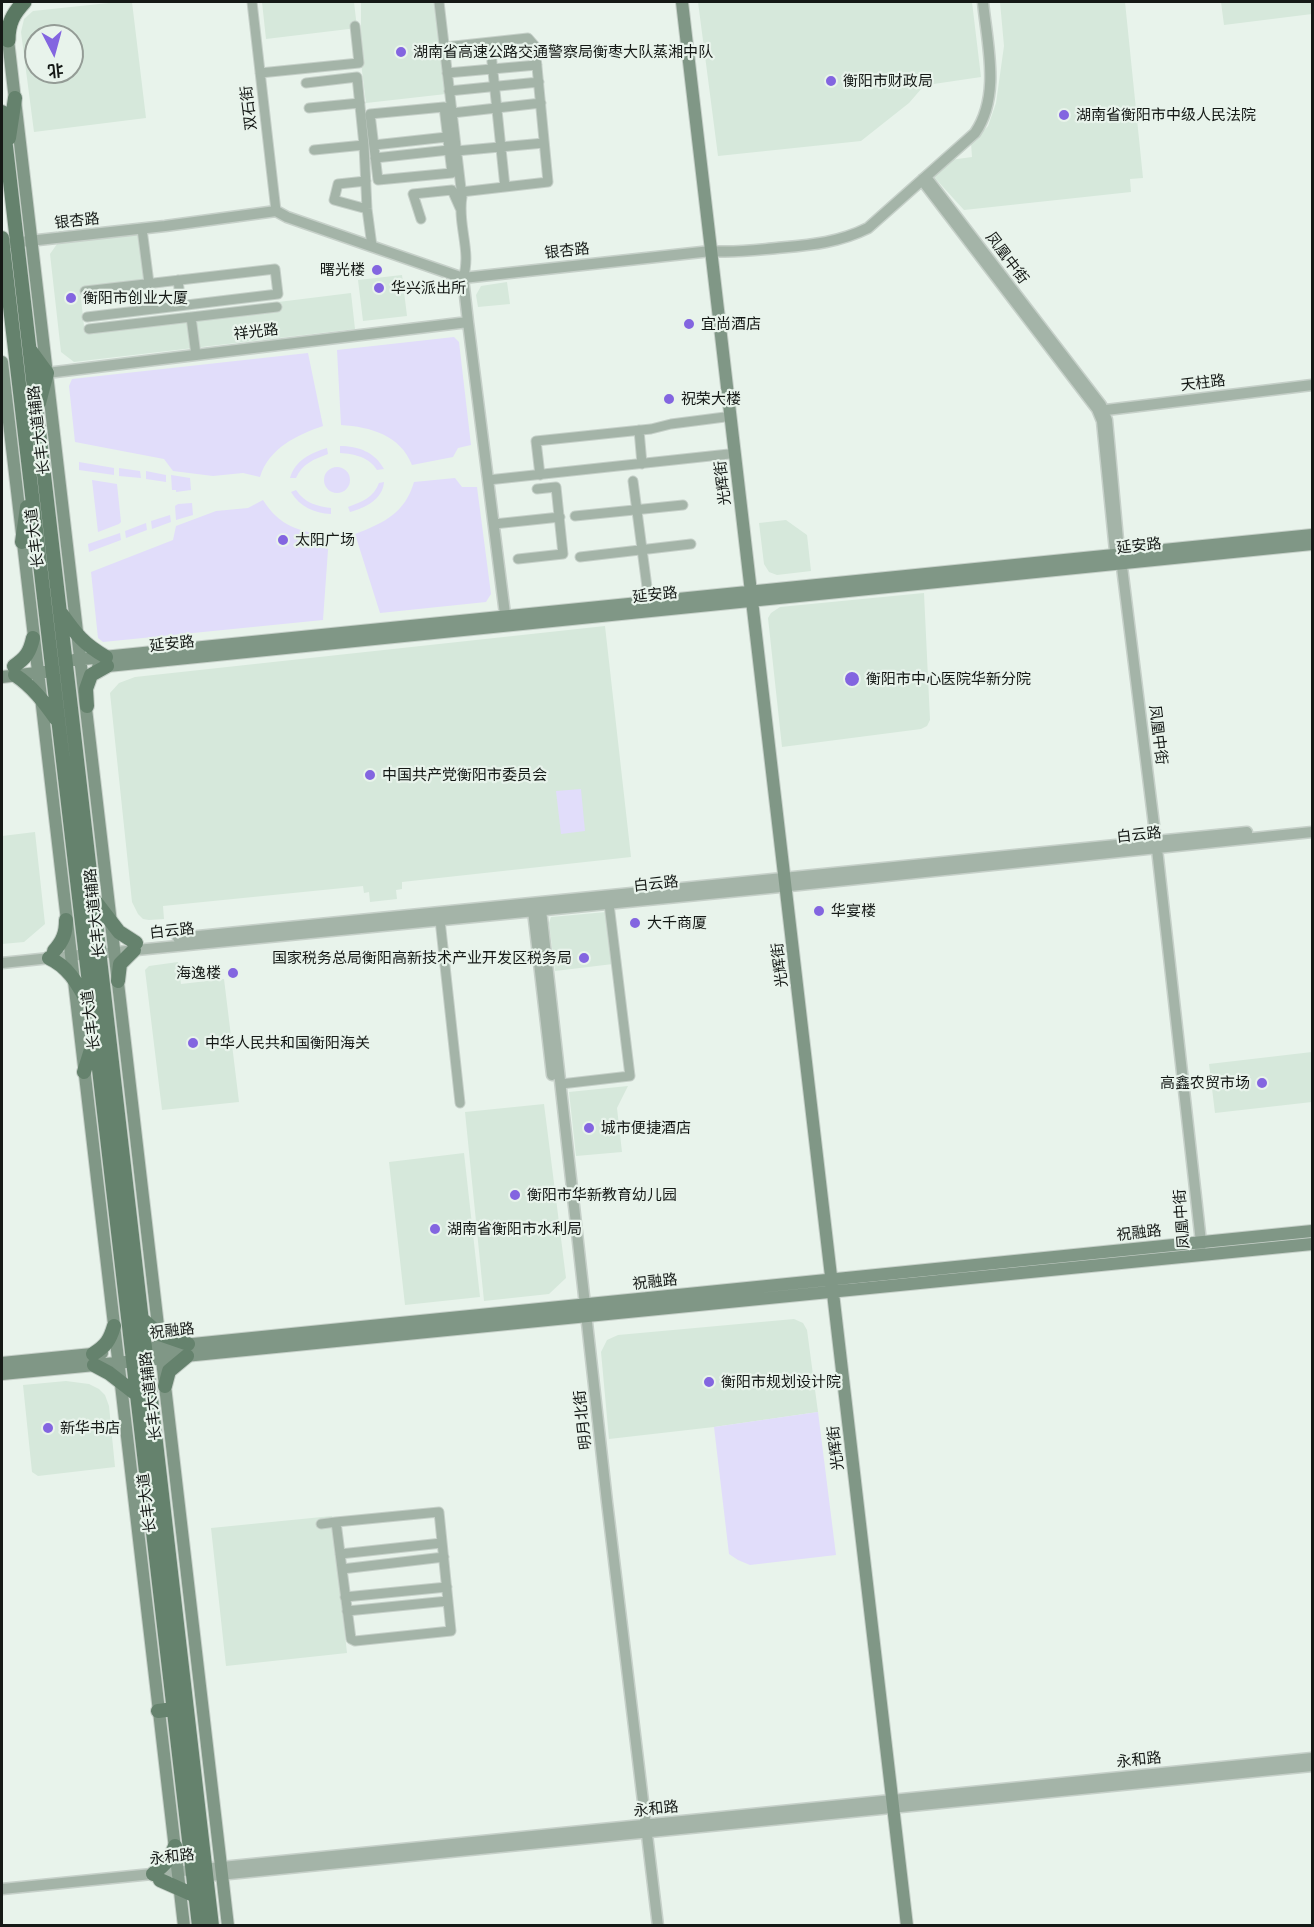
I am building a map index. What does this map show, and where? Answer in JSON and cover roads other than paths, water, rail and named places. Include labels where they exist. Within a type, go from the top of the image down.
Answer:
[{"type":"highway","points":[[8,40],[8,26],[24,2]]},
{"type":"main road","name":"光辉街","points":[[676,2],[749,596],[890,1804],[907,1926]]},
{"type":"main road","name":"光辉街","points":[[682,2],[729,454],[749,596]]},
{"type":"main road","name":"长丰大道辅路","points":[[8,40],[111,924],[107,949],[118,981],[228,1926]]},
{"type":"main road","points":[[7,158],[15,98]]},
{"type":"main road","name":"长丰大道","points":[[2,112],[94,899],[107,949],[169,1603],[200,1873],[195,1896],[199,1926]]},
{"type":"main road","name":"长丰大道","points":[[2,238],[30,487],[26,517],[58,722],[91,1007],[125,1356],[136,1394],[169,1603],[174,1709],[200,1873],[212,1926]]},
{"type":"main road","points":[[29,348],[47,373],[36,411]]},
{"type":"main road","name":"长丰大道辅路","points":[[2,362],[26,517]]},
{"type":"main road","points":[[22,542],[26,517],[49,515]]},
{"type":"main road","name":"延安路","points":[[1118,559],[1312,535]]},
{"type":"main road","name":"长丰大道辅路","points":[[22,542],[114,1326],[125,1356],[121,1382],[184,1926]]},
{"type":"main road","name":"延安路","points":[[8,672],[1118,559],[1312,544]]},
{"type":"main road","name":"延安路","points":[[506,621],[644,602],[749,596]]},
{"type":"main road","points":[[60,611],[79,638],[106,661],[91,675],[86,689],[87,706]]},
{"type":"main road","points":[[33,638],[30,651],[25,658],[8,672],[27,683],[39,695],[58,722]]},
{"type":"main road","points":[[94,899],[111,924],[135,946],[120,964],[118,981]]},
{"type":"main road","points":[[66,920],[66,933],[52,955],[73,977],[91,1007]]},
{"type":"main road","points":[[84,1072],[94,1038]]},
{"type":"main road","name":"祝融路","points":[[830,1286],[1312,1230]]},
{"type":"main road","name":"祝融路","points":[[2,1363],[94,1359],[146,1354],[160,1346],[188,1350],[830,1286],[1312,1244]]},
{"type":"main road","points":[[142,1319],[160,1346],[188,1350]]},
{"type":"main road","points":[[114,1326],[110,1339],[94,1359],[136,1394]]},
{"type":"main road","points":[[165,1386],[169,1371],[188,1350]]},
{"type":"main road","name":"祝融路","points":[[2,1374],[94,1359]]},
{"type":"main road","points":[[169,1603],[190,1600]]},
{"type":"main road","points":[[158,1711],[174,1709]]},
{"type":"main road","name":"光辉街","points":[[890,1804],[901,1926]]},
{"type":"main road","points":[[175,1846],[172,1855],[156,1877],[179,1880],[195,1896]]},
{"type":"street","name":"双石街","points":[[252,2],[276,211]]},
{"type":"street","points":[[306,83],[357,77],[360,103],[369,145],[375,158],[378,180],[452,173],[452,112],[439,2]]},
{"type":"street","name":"银杏路","points":[[2,244],[142,229],[276,211],[287,217],[463,278],[708,251],[730,253],[826,244],[852,236],[867,228],[975,133],[983,121],[990,87],[983,2]]},
{"type":"street","points":[[260,73],[359,63],[355,26]]},
{"type":"street","points":[[445,47],[528,38],[536,46],[548,182],[461,192]]},
{"type":"street","points":[[490,43],[505,187]]},
{"type":"street","points":[[447,73],[537,65]]},
{"type":"street","points":[[449,91],[539,82]]},
{"type":"street","points":[[309,108],[360,103]]},
{"type":"street","points":[[452,112],[541,104]]},
{"type":"street","points":[[372,246],[366,181],[370,114],[444,107],[447,137],[453,151],[461,192],[460,208],[467,266],[463,278],[506,621]]},
{"type":"street","points":[[314,150],[447,137]]},
{"type":"street","points":[[400,142],[401,155]]},
{"type":"street","points":[[375,158],[544,143]]},
{"type":"street","name":"凤凰中街","points":[[923,178],[925,184],[1100,411],[1115,551],[1118,559],[1154,845],[1200,1255]]},
{"type":"street","points":[[366,181],[338,184],[334,200],[367,209]]},
{"type":"street","points":[[421,219],[413,194],[452,190],[460,208]]},
{"type":"street","points":[[142,229],[149,284]]},
{"type":"street","points":[[85,291],[275,269],[278,294],[87,317]]},
{"type":"street","points":[[178,280],[181,305]]},
{"type":"street","points":[[89,329],[277,307]]},
{"type":"street","points":[[191,317],[196,355]]},
{"type":"street","name":"祥光路","points":[[47,373],[468,322]]},
{"type":"street","name":"天柱路","points":[[1100,411],[1312,386]]},
{"type":"street","points":[[540,475],[536,441],[639,430],[725,417]]},
{"type":"street","points":[[639,430],[642,464]]},
{"type":"street","points":[[488,480],[729,454]]},
{"type":"street","points":[[633,481],[647,587],[644,602]]},
{"type":"street","points":[[518,559],[564,554],[556,487],[537,489]]},
{"type":"street","points":[[575,516],[683,505]]},
{"type":"street","points":[[494,524],[560,517]]},
{"type":"street","points":[[580,556],[691,544]]},
{"type":"street","name":"白云路","points":[[1154,845],[1312,825]]},
{"type":"street","name":"白云路","points":[[2,963],[84,951],[1154,845],[1312,832]]},
{"type":"street","name":"白云路","points":[[135,946],[609,904],[782,882]]},
{"type":"street","points":[[561,1084],[630,1076],[609,904]]},
{"type":"street","name":"明月北街","points":[[537,911],[561,1084],[583,1310]]},
{"type":"street","name":"明月北街","points":[[537,911],[643,1829],[652,1926]]},
{"type":"street","points":[[440,920],[460,1103]]},
{"type":"street","name":"白云路","points":[[2,956],[52,955]]},
{"type":"street","points":[[321,1524],[336,1522],[440,1512],[451,1631],[355,1641],[351,1639],[336,1522]]},
{"type":"street","points":[[340,1554],[442,1543]]},
{"type":"street","points":[[342,1569],[444,1557]]},
{"type":"street","points":[[345,1597],[447,1587]]},
{"type":"street","points":[[347,1611],[448,1601]]},
{"type":"street","name":"永和路","points":[[179,1880],[200,1873],[222,1870],[890,1804],[1312,1758]]},
{"type":"street","name":"永和路","points":[[890,1804],[1312,1766]]},
{"type":"street","name":"明月北街","points":[[643,1829],[658,1926]]},
{"type":"street","name":"永和路","points":[[2,1889],[156,1877]]},
{"type":"street","name":"永和路","points":[[2,1896],[156,1877]]},
{"type":"place","name":"湖南省高速公路交通警察局衡枣大队蒸湘中队","points":[[401,52]]},
{"type":"place","name":"衡阳市财政局","points":[[831,81]]},
{"type":"place","name":"湖南省衡阳市中级人民法院","points":[[1064,115]]},
{"type":"place","name":"曙光楼","points":[[377,270]]},
{"type":"place","name":"华兴派出所","points":[[379,288]]},
{"type":"place","name":"衡阳市创业大厦","points":[[71,298]]},
{"type":"place","name":"宜尚酒店","points":[[689,324]]},
{"type":"place","name":"祝荣大楼","points":[[669,399]]},
{"type":"place","name":"太阳广场","points":[[283,540]]},
{"type":"place","name":"衡阳市中心医院华新分院","points":[[852,679]]},
{"type":"place","name":"中国共产党衡阳市委员会","points":[[370,775]]},
{"type":"place","name":"华宴楼","points":[[819,911]]},
{"type":"place","name":"大千商厦","points":[[635,923]]},
{"type":"place","name":"国家税务总局衡阳高新技术产业开发区税务局","points":[[584,958]]},
{"type":"place","name":"海逸楼","points":[[233,973]]},
{"type":"place","name":"中华人民共和国衡阳海关","points":[[193,1043]]},
{"type":"place","name":"高鑫农贸市场","points":[[1262,1083]]},
{"type":"place","name":"城市便捷酒店","points":[[589,1128]]},
{"type":"place","name":"衡阳市华新教育幼儿园","points":[[515,1195]]},
{"type":"place","name":"湖南省衡阳市水利局","points":[[435,1229]]},
{"type":"place","name":"衡阳市规划设计院","points":[[709,1382]]},
{"type":"place","name":"新华书店","points":[[48,1428]]}]
